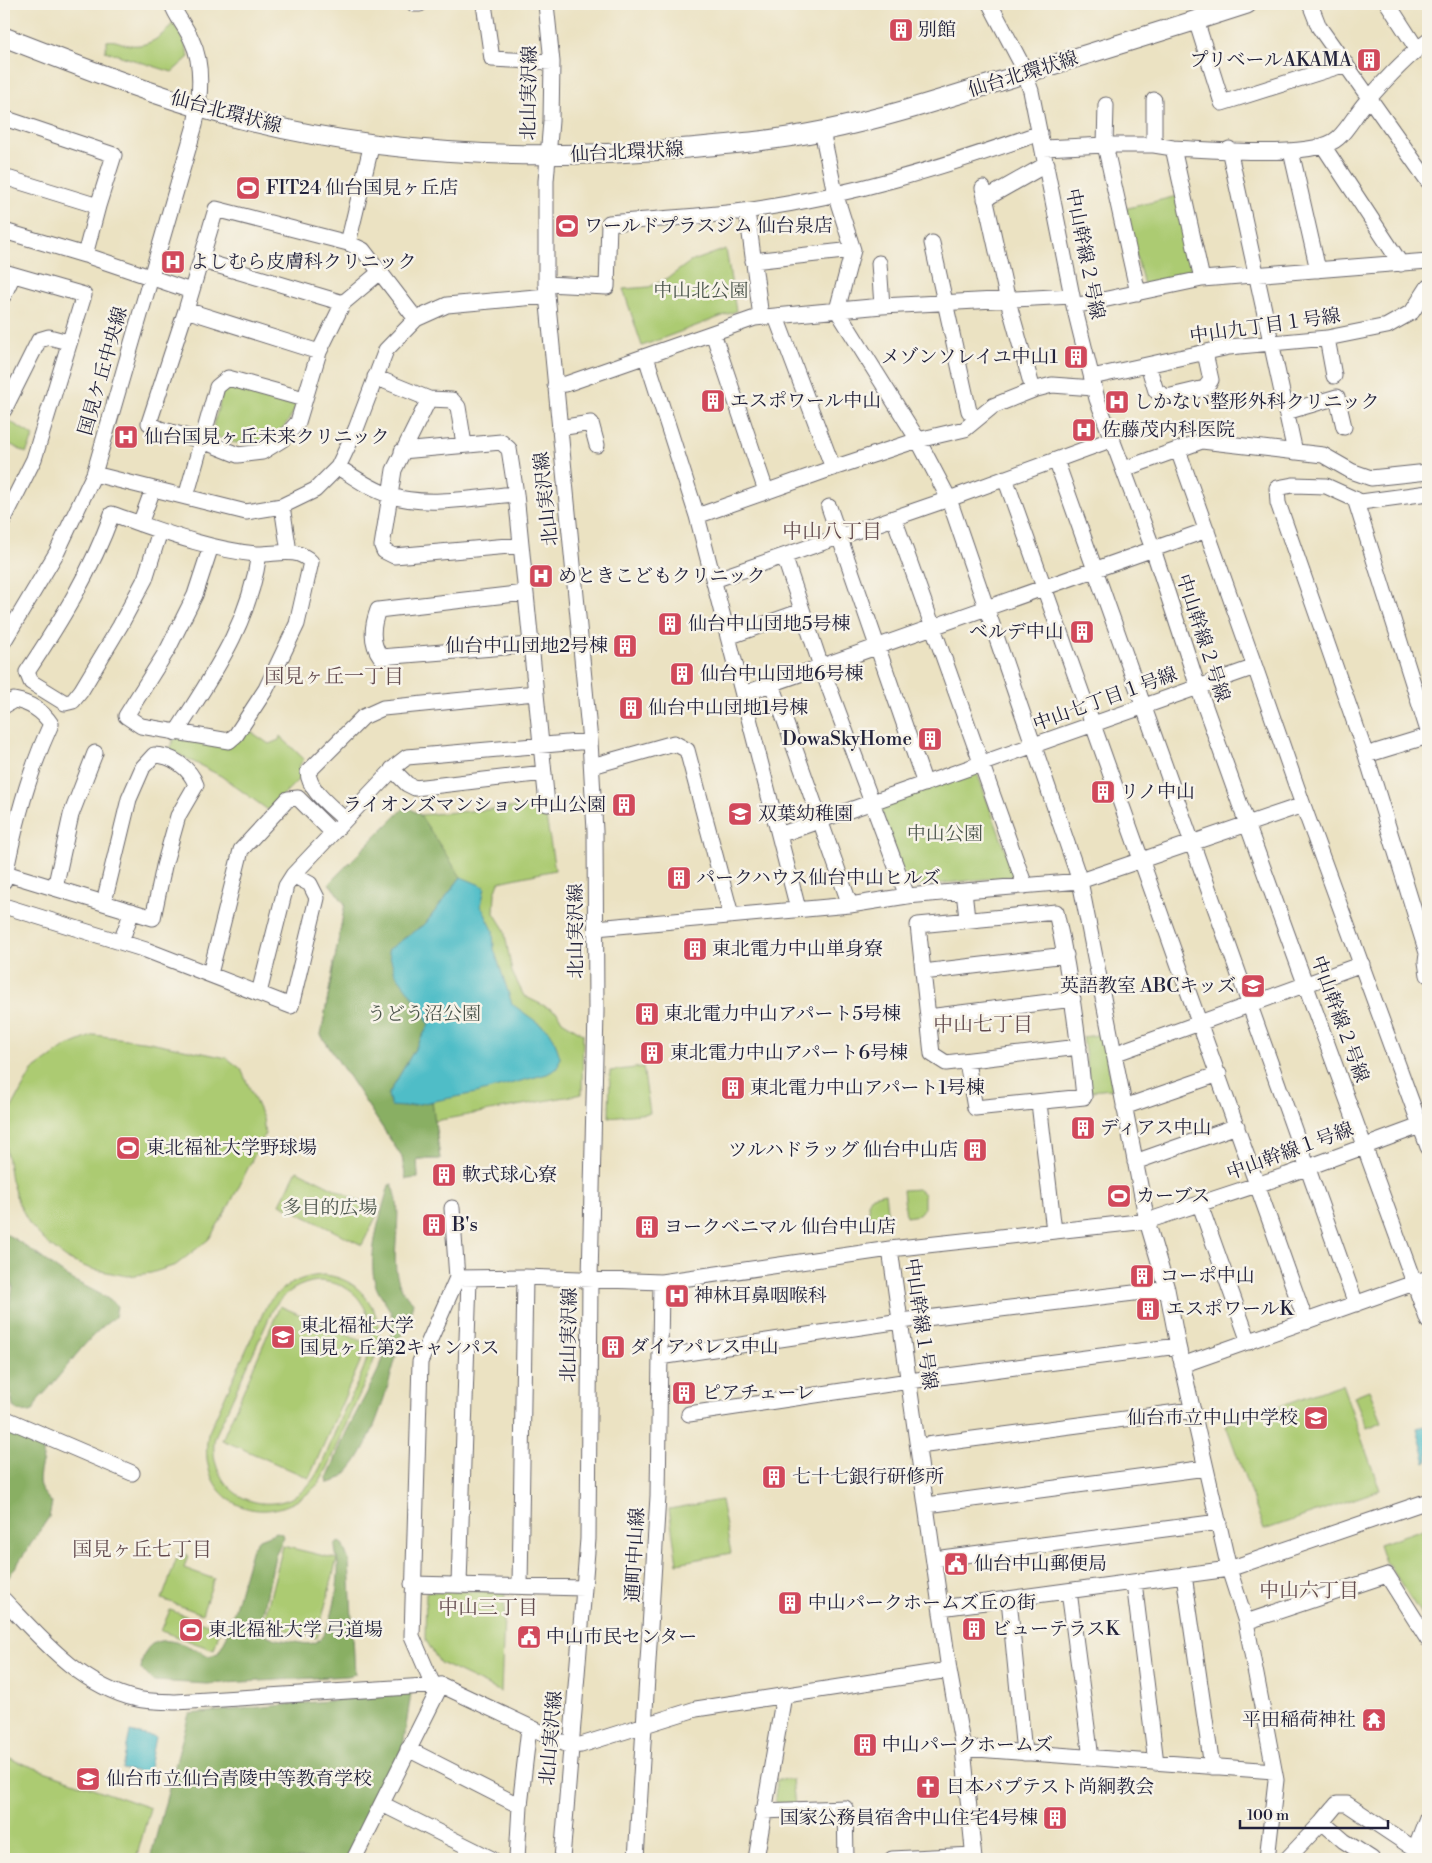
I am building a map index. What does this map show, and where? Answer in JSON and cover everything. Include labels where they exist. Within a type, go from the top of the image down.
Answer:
[{"type":"main road","name":"仙台北環状線","points":[[4,37],[84,68],[306,132],[372,143],[446,152],[548,151],[633,153],[716,146],[822,131],[922,106],[1023,68],[1209,4]]},
{"type":"main road","name":"仙台北環状線","points":[[4,25],[199,101],[374,132],[548,151],[769,127],[824,118],[1023,68],[1247,4]]},
{"type":"street","name":"国見ケ丘中央線","points":[[4,641],[57,552],[94,474],[196,125],[200,67],[194,44],[172,4]]},
{"type":"street","points":[[414,4],[420,4]]},
{"type":"street","points":[[484,4],[492,58],[552,62]]},
{"type":"street","name":"北山実沢線","points":[[546,4],[552,62],[544,234],[547,290],[590,741],[596,831],[596,1011],[590,1279],[588,1539],[562,1859]]},
{"type":"street","name":"中山幹線２号線","points":[[990,4],[1023,68],[1042,140],[1073,301],[1093,383],[1153,549],[1198,687],[1247,824],[1366,1145],[1421,1281],[1428,1321]]},
{"type":"street","points":[[1310,4],[1319,27],[1371,97],[1428,182]]},
{"type":"street","points":[[94,474],[246,512],[282,506],[315,490],[338,467],[349,445],[386,350],[416,319],[447,304],[547,290],[607,287],[609,223],[747,211],[835,193],[1042,140],[1105,145],[1154,145],[1173,148],[1229,150],[1291,151],[1324,147],[1338,138],[1371,97],[1424,47],[1388,4]]},
{"type":"street","points":[[1196,20],[1222,103],[1346,64]]},
{"type":"street","points":[[1154,100],[1154,145]]},
{"type":"street","points":[[1106,105],[1105,145],[1138,293]]},
{"type":"street","points":[[4,118],[114,155],[85,255]]},
{"type":"street","points":[[822,131],[835,193],[853,250],[837,310],[918,440],[949,499],[1080,880],[1147,1221],[1167,1289],[1182,1365],[1229,1570],[1246,1622],[1276,1780],[1267,1859]]},
{"type":"street","points":[[348,243],[372,143]]},
{"type":"street","points":[[1324,147],[1401,264]]},
{"type":"street","points":[[1173,148],[1202,280]]},
{"type":"street","points":[[1229,150],[1295,452]]},
{"type":"street","points":[[1291,151],[1318,270]]},
{"type":"street","points":[[1032,390],[1008,301],[984,194],[1047,164]]},
{"type":"street","points":[[4,177],[98,206]]},
{"type":"street","points":[[380,272],[343,303],[319,352],[298,422],[283,439],[262,452],[238,455],[203,441],[149,424],[186,310],[190,291],[203,260],[216,209],[348,243],[363,250],[380,272],[416,319]]},
{"type":"street","points":[[747,211],[753,261],[769,317],[833,468]]},
{"type":"street","points":[[4,231],[85,255],[190,291]]},
{"type":"street","points":[[932,243],[969,411],[976,419]]},
{"type":"street","points":[[753,261],[853,250]]},
{"type":"street","points":[[203,260],[343,303]]},
{"type":"street","points":[[555,385],[566,384],[713,333],[769,317],[882,306],[1008,301],[1073,301],[1138,293],[1202,280],[1428,261]]},
{"type":"street","points":[[880,263],[882,306]]},
{"type":"street","points":[[4,295],[9,274],[84,295],[68,342],[54,396],[34,458],[4,519]]},
{"type":"street","name":"中山九丁目１号線","points":[[697,516],[918,440],[965,428],[993,406],[1032,390],[1052,385],[1093,383],[1148,365],[1251,344],[1271,344],[1327,338],[1387,326],[1412,312],[1428,287]]},
{"type":"street","points":[[186,310],[319,352]]},
{"type":"street","points":[[713,333],[766,492]]},
{"type":"street","points":[[4,410],[39,340],[49,337],[68,342]]},
{"type":"street","points":[[1327,338],[1334,376]]},
{"type":"street","points":[[1148,365],[1156,391],[1167,397],[1206,388],[1211,380],[1204,353]]},
{"type":"street","points":[[646,357],[697,516],[798,909]]},
{"type":"street","points":[[375,377],[429,399],[452,400],[458,407],[464,444]]},
{"type":"street","points":[[186,497],[217,386],[228,378],[304,399]]},
{"type":"street","points":[[1286,412],[1337,397],[1344,427]]},
{"type":"street","points":[[429,399],[394,470],[382,546],[384,552],[394,556],[520,545]]},
{"type":"street","points":[[559,428],[591,423],[597,445]]},
{"type":"street","points":[[714,580],[949,499],[1113,439]]},
{"type":"street","points":[[1124,469],[1202,441],[1323,455],[1371,478],[1428,472]]},
{"type":"street","points":[[402,451],[501,442],[509,449],[516,494],[547,804]]},
{"type":"street","points":[[1178,450],[1303,805],[1362,964],[1425,1124],[1428,1147]]},
{"type":"street","points":[[1056,460],[1356,1304]]},
{"type":"street","points":[[338,467],[358,480],[389,495],[418,501],[516,494]]},
{"type":"street","points":[[1005,478],[1306,1322]]},
{"type":"street","points":[[1428,493],[1361,502],[1326,486],[1293,485],[1277,488],[1278,503],[1366,754],[1428,950],[1428,976]]},
{"type":"street","points":[[140,524],[153,489]]},
{"type":"street","points":[[1355,499],[1428,731]]},
{"type":"street","points":[[282,506],[288,552]]},
{"type":"street","points":[[829,507],[925,784]]},
{"type":"street","points":[[160,530],[145,579],[120,626],[73,701],[65,703],[31,682],[27,672],[83,582],[98,551],[112,514],[211,546],[259,554],[288,552],[306,556],[311,562],[297,624],[266,689],[236,735],[229,741],[141,726],[126,716],[168,649],[195,595],[211,546]]},
{"type":"street","points":[[894,518],[1025,886]]},
{"type":"street","points":[[742,694],[1206,530]]},
{"type":"street","points":[[176,733],[218,666],[237,629],[254,586],[259,554]]},
{"type":"street","points":[[784,556],[821,666],[906,896]]},
{"type":"street","points":[[525,593],[378,610],[374,620],[373,640],[375,649],[381,657],[530,645]]},
{"type":"street","points":[[728,636],[802,611]]},
{"type":"street","name":"中山七丁目１号線","points":[[779,835],[1255,667]]},
{"type":"street","points":[[772,684],[850,905]]},
{"type":"street","points":[[344,819],[312,787],[308,772],[363,717],[384,708],[535,693]]},
{"type":"street","points":[[4,706],[14,700],[27,703],[44,714],[51,724],[35,760],[7,852],[5,878],[55,888],[153,918],[164,866],[178,816],[196,785],[193,775],[178,762],[163,755],[154,755],[143,767],[129,799],[104,902]]},
{"type":"street","points":[[1366,754],[1428,736]]},
{"type":"street","points":[[259,992],[286,886],[293,875],[392,769],[407,758],[541,744],[590,741]]},
{"type":"street","points":[[592,766],[674,743],[687,750],[731,915]]},
{"type":"street","points":[[55,888],[71,815],[95,752]]},
{"type":"street","points":[[392,769],[415,788],[544,773]]},
{"type":"street","points":[[210,974],[241,850],[288,798],[298,798],[332,832]]},
{"type":"street","points":[[596,928],[850,905],[906,896],[1080,880],[1303,805]]},
{"type":"street","points":[[4,906],[121,942],[259,992],[291,1006],[317,898],[310,884],[293,875]]},
{"type":"street","points":[[964,891],[967,919]]},
{"type":"street","points":[[121,942],[132,911]]},
{"type":"street","points":[[967,1062],[974,1108],[1084,1097],[1079,1047],[1073,999],[1066,955],[1056,912],[918,925],[932,1054],[946,1064],[1079,1047]]},
{"type":"street","points":[[923,972],[1066,955]]},
{"type":"street","points":[[1114,1054],[1362,964]]},
{"type":"street","points":[[928,1017],[1073,999]]},
{"type":"street","points":[[1124,1107],[1219,1074]]},
{"type":"street","points":[[1039,1103],[1054,1231]]},
{"type":"street","name":"中山幹線１号線","points":[[973,1857],[963,1748],[949,1670],[890,1249],[1147,1221],[1200,1205],[1425,1124]]},
{"type":"street","points":[[1135,1162],[1237,1126]]},
{"type":"street","points":[[1200,1205],[1249,1342]]},
{"type":"street","points":[[452,1208],[463,1279],[459,1584]]},
{"type":"street","points":[[463,1279],[525,1277],[660,1282],[890,1249]]},
{"type":"street","points":[[520,1586],[525,1277]]},
{"type":"street","points":[[437,1685],[412,1636],[412,1584],[420,1362],[463,1279]]},
{"type":"street","points":[[1182,1365],[1421,1281]]},
{"type":"street","name":"通町中山線","points":[[636,1859],[658,1496],[660,1282]]},
{"type":"street","points":[[660,1357],[900,1321],[1167,1289]]},
{"type":"street","points":[[690,1414],[909,1381],[1178,1346]]},
{"type":"street","points":[[919,1446],[1193,1410]]},
{"type":"street","points":[[4,1418],[132,1473]]},
{"type":"street","points":[[926,1505],[1206,1468]]},
{"type":"street","points":[[941,1608],[1229,1570],[1428,1501]]},
{"type":"street","points":[[934,1559],[1219,1522]]},
{"type":"street","points":[[1184,1575],[1212,1767]]},
{"type":"street","points":[[1246,1622],[1387,1575],[1427,1635]]},
{"type":"street","points":[[1134,1582],[1156,1763]]},
{"type":"street","points":[[412,1584],[584,1588]]},
{"type":"street","points":[[1069,1591],[1091,1758]]},
{"type":"street","points":[[1010,1599],[1024,1753]]},
{"type":"street","points":[[4,1600],[56,1653],[85,1677],[110,1691],[139,1700],[176,1702],[437,1685],[570,1746],[581,1745],[645,1727],[696,1709],[949,1670]]},
{"type":"street","points":[[358,1858],[437,1685]]},
{"type":"street","points":[[756,1859],[762,1811],[784,1695]]},
{"type":"street","points":[[517,1859],[520,1806],[529,1728]]},
{"type":"street","points":[[963,1748],[1274,1772]]},
{"type":"street","points":[[408,1749],[520,1806]]},
{"type":"street","points":[[382,1804],[492,1859]]},
{"type":"street","points":[[1287,1859],[1337,1804],[1347,1804],[1428,1858]]},
{"type":"street","points":[[762,1811],[845,1808],[846,1859]]},
{"type":"street","points":[[1415,1849],[1428,1815]]},
{"type":"street","points":[[1322,1822],[1344,1841],[1372,1859]]},
{"type":"street","points":[[892,1859],[973,1857]]},
{"type":"green space","points":[[173,23],[184,41],[189,57],[172,72],[105,51],[107,41],[130,45],[149,43],[160,37]]},
{"type":"green space","points":[[1177,196],[1194,270],[1191,275],[1144,285],[1124,209]]},
{"type":"green space","name":"中山北公園","points":[[726,249],[736,311],[642,346],[623,289],[649,287],[668,278],[690,262]]},
{"type":"green space","points":[[230,383],[288,399],[296,405],[288,422],[276,434],[261,441],[238,443],[225,441],[218,437],[212,430],[224,388]]},
{"type":"green space","points":[[4,418],[34,436],[26,453],[4,441]]},
{"type":"green space","points":[[250,731],[269,744],[279,740],[280,736],[304,759],[299,766],[305,773],[268,810],[221,776],[170,750],[174,737],[242,736]]},
{"type":"green space","name":"中山公園","points":[[976,770],[1014,874],[1013,876],[908,887],[879,804]]},
{"type":"green space","name":"うどう沼公園","points":[[544,805],[555,870],[499,882],[495,893],[494,913],[504,929],[512,972],[524,996],[557,1012],[562,1021],[583,1034],[582,1094],[435,1121],[440,1159],[417,1159],[418,1178],[406,1179],[402,1157],[321,1035],[345,904],[329,883],[406,806],[420,815]]},
{"type":"green space","points":[[406,806],[420,815],[461,877],[426,923],[403,939],[423,1011],[429,1025],[388,1095],[403,1107],[432,1101],[440,1159],[417,1159],[418,1178],[406,1179],[402,1157],[321,1035],[345,904],[329,883]]},
{"type":"green space","points":[[1103,1034],[1112,1089],[1091,1091],[1083,1037]]},
{"type":"green space","name":"東北福祉大学野球場","points":[[94,1035],[150,1042],[227,1058],[241,1069],[263,1118],[265,1134],[229,1206],[209,1239],[176,1265],[151,1273],[127,1276],[91,1269],[69,1260],[49,1245],[30,1225],[18,1202],[11,1180],[5,1143],[11,1109],[32,1071],[65,1047]]},
{"type":"green space","points":[[643,1067],[650,1113],[609,1117],[610,1071]]},
{"type":"green space","name":"多目的広場","points":[[297,1170],[379,1211],[362,1245],[280,1204]]},
{"type":"green space","points":[[392,1184],[397,1198],[398,1214],[395,1261],[397,1276],[402,1290],[413,1302],[385,1395],[367,1443],[355,1463],[342,1477],[328,1483],[327,1478],[343,1439],[374,1379],[391,1337],[393,1319],[375,1283],[373,1260],[379,1221],[389,1185]]},
{"type":"green space","points":[[918,1189],[924,1194],[924,1208],[919,1215],[906,1217],[903,1190]]},
{"type":"green space","points":[[885,1193],[888,1218],[872,1220],[869,1217],[868,1203],[872,1196]]},
{"type":"green space","points":[[4,1233],[29,1248],[68,1277],[112,1301],[117,1306],[115,1317],[93,1335],[38,1400],[33,1411],[27,1412],[13,1407],[11,1395],[4,1385],[4,1319],[13,1287],[4,1263]]},
{"type":"green space","points":[[325,1275],[344,1280],[359,1290],[367,1299],[375,1313],[378,1328],[378,1343],[374,1358],[332,1459],[319,1483],[300,1499],[279,1508],[259,1510],[240,1506],[224,1496],[213,1480],[207,1459],[208,1434],[267,1304],[293,1283]],"holes":[[[311,1282],[336,1284],[347,1289],[361,1302],[368,1316],[371,1331],[366,1361],[325,1458],[315,1477],[301,1492],[284,1501],[275,1503],[256,1502],[238,1495],[222,1478],[216,1465],[215,1437],[274,1307],[288,1293],[299,1286]]]},
{"type":"green space","points":[[280,1306],[368,1344],[309,1478],[222,1440]]},
{"type":"green space","points":[[1342,1384],[1380,1490],[1264,1530],[1226,1425]]},
{"type":"green space","points":[[1369,1390],[1382,1422],[1367,1428],[1354,1396]]},
{"type":"green space","points":[[4,1425],[34,1436],[39,1441],[43,1454],[39,1481],[40,1487],[52,1503],[49,1517],[8,1578],[4,1576]]},
{"type":"green space","points":[[721,1500],[731,1553],[677,1563],[669,1509]]},
{"type":"green space","points":[[1428,1520],[1428,1621],[1426,1622],[1389,1565],[1385,1562],[1379,1544],[1423,1529],[1425,1522]]},
{"type":"green space","points":[[277,1532],[284,1537],[275,1556],[260,1627],[266,1634],[280,1640],[310,1644],[322,1637],[331,1618],[336,1595],[338,1565],[335,1546],[338,1542],[342,1543],[349,1561],[355,1674],[348,1676],[207,1684],[153,1681],[141,1669],[144,1655],[150,1646],[158,1642],[168,1641],[189,1646],[209,1656],[218,1653],[227,1636],[252,1548],[259,1539]]},
{"type":"green space","points":[[283,1546],[337,1559],[317,1638],[263,1624]]},
{"type":"green space","points":[[179,1552],[188,1555],[184,1568],[214,1579],[202,1614],[162,1599]]},
{"type":"green space","points":[[505,1591],[501,1692],[440,1663],[425,1639],[426,1592]]},
{"type":"green space","name":"東北福祉大学 弓道場","points":[[170,1610],[220,1629],[214,1650],[161,1631]]},
{"type":"green space","points":[[411,1693],[403,1747],[347,1859],[150,1859],[189,1714]]},
{"type":"green space","points":[[4,1757],[150,1808],[136,1859],[4,1859]]},
{"type":"green space","points":[[792,1779],[795,1806],[778,1806],[775,1798],[777,1780]]},
{"type":"water","points":[[461,877],[485,887],[481,906],[493,930],[494,949],[512,1004],[549,1031],[560,1057],[558,1068],[547,1074],[476,1093],[403,1107],[391,1106],[388,1095],[429,1025],[423,1011],[395,973],[388,950],[426,923]]},
{"type":"water","points":[[1428,1425],[1428,1462],[1426,1463],[1417,1428]]},
{"type":"water","points":[[130,1732],[155,1737],[148,1773],[122,1769]]},
{"type":"place","name":"別館","points":[[901,30]]},
{"type":"place","name":"プリベールAKAMA","points":[[1369,60]]},
{"type":"place","name":"FIT24 仙台国見ヶ丘店","points":[[248,188]]},
{"type":"place","name":"ワールドプラスジム 仙台泉店","points":[[567,226]]},
{"type":"place","name":"よしむら皮膚科クリニック","points":[[173,262]]},
{"type":"place","name":"メゾンソレイユ中山1","points":[[1076,357]]},
{"type":"place","name":"エスポワール中山","points":[[713,401]]},
{"type":"place","name":"しかない整形外科クリニック","points":[[1117,402]]},
{"type":"place","name":"佐藤茂内科医院","points":[[1084,430]]},
{"type":"place","name":"仙台国見ヶ丘未来クリニック","points":[[126,437]]},
{"type":"place","name":"めときこどもクリニック","points":[[541,576]]},
{"type":"place","name":"仙台中山団地5号棟","points":[[670,624]]},
{"type":"place","name":"ベルデ中山","points":[[1082,632]]},
{"type":"place","name":"仙台中山団地2号棟","points":[[625,646]]},
{"type":"place","name":"仙台中山団地6号棟","points":[[682,674]]},
{"type":"place","name":"仙台中山団地1号棟","points":[[631,708]]},
{"type":"place","name":"DowaSkyHome","points":[[930,739]]},
{"type":"place","name":"リノ中山","points":[[1103,792]]},
{"type":"place","name":"ライオンズマンション中山公園","points":[[624,805]]},
{"type":"place","name":"双葉幼稚園","points":[[740,814]]},
{"type":"place","name":"パークハウス仙台中山ヒルズ","points":[[679,878]]},
{"type":"place","name":"東北電力中山単身寮","points":[[695,949]]},
{"type":"place","name":"英語教室 ABCキッズ","points":[[1253,986]]},
{"type":"place","name":"東北電力中山アパート5号棟","points":[[647,1014]]},
{"type":"place","name":"東北電力中山アパート6号棟","points":[[652,1053]]},
{"type":"place","name":"東北電力中山アパート1号棟","points":[[733,1088]]},
{"type":"place","name":"ディアス中山","points":[[1083,1128]]},
{"type":"place","name":"東北福祉大学野球場","points":[[128,1148]]},
{"type":"place","name":"ツルハドラッグ 仙台中山店","points":[[975,1150]]},
{"type":"place","name":"軟式球心寮","points":[[444,1175]]},
{"type":"place","name":"カーブス","points":[[1119,1196]]},
{"type":"place","name":"B's","points":[[434,1225]]},
{"type":"place","name":"ヨークベニマル 仙台中山店","points":[[647,1227]]},
{"type":"place","name":"コーポ中山","points":[[1142,1276]]},
{"type":"place","name":"神林耳鼻咽喉科","points":[[677,1296]]},
{"type":"place","name":"エスポワールK","points":[[1148,1309]]},
{"type":"place","name":"東北福祉大学 国見ヶ丘第2キャンパス","points":[[283,1337]]},
{"type":"place","name":"ダイアパレス中山","points":[[613,1347]]},
{"type":"place","name":"ピアチェーレ","points":[[684,1393]]},
{"type":"place","name":"仙台市立中山中学校","points":[[1316,1418]]},
{"type":"place","name":"七十七銀行研修所","points":[[774,1477]]},
{"type":"place","name":"仙台中山郵便局","points":[[956,1564]]},
{"type":"place","name":"中山パークホームズ丘の街","points":[[790,1603]]},
{"type":"place","name":"ビューテラスK","points":[[974,1629]]},
{"type":"place","name":"東北福祉大学 弓道場","points":[[191,1630]]},
{"type":"place","name":"中山市民センター","points":[[529,1637]]},
{"type":"place","name":"平田稲荷神社","points":[[1374,1720]]},
{"type":"place","name":"中山パークホームズ","points":[[865,1745]]},
{"type":"place","name":"仙台市立仙台青陵中等教育学校","points":[[88,1779]]},
{"type":"place","name":"日本バプテスト尚絅教会","points":[[928,1787]]},
{"type":"place","name":"国家公務員宿舎中山住宅4号棟","points":[[1055,1818]]},
{"type":"district","name":"中山八丁目","points":[[832,532]]},
{"type":"district","name":"国見ヶ丘一丁目","points":[[334,677]]},
{"type":"district","name":"中山七丁目","points":[[983,1025]]},
{"type":"district","name":"国見ヶ丘七丁目","points":[[142,1550]]},
{"type":"district","name":"中山六丁目","points":[[1309,1591]]},
{"type":"district","name":"中山三丁目","points":[[488,1608]]}]
